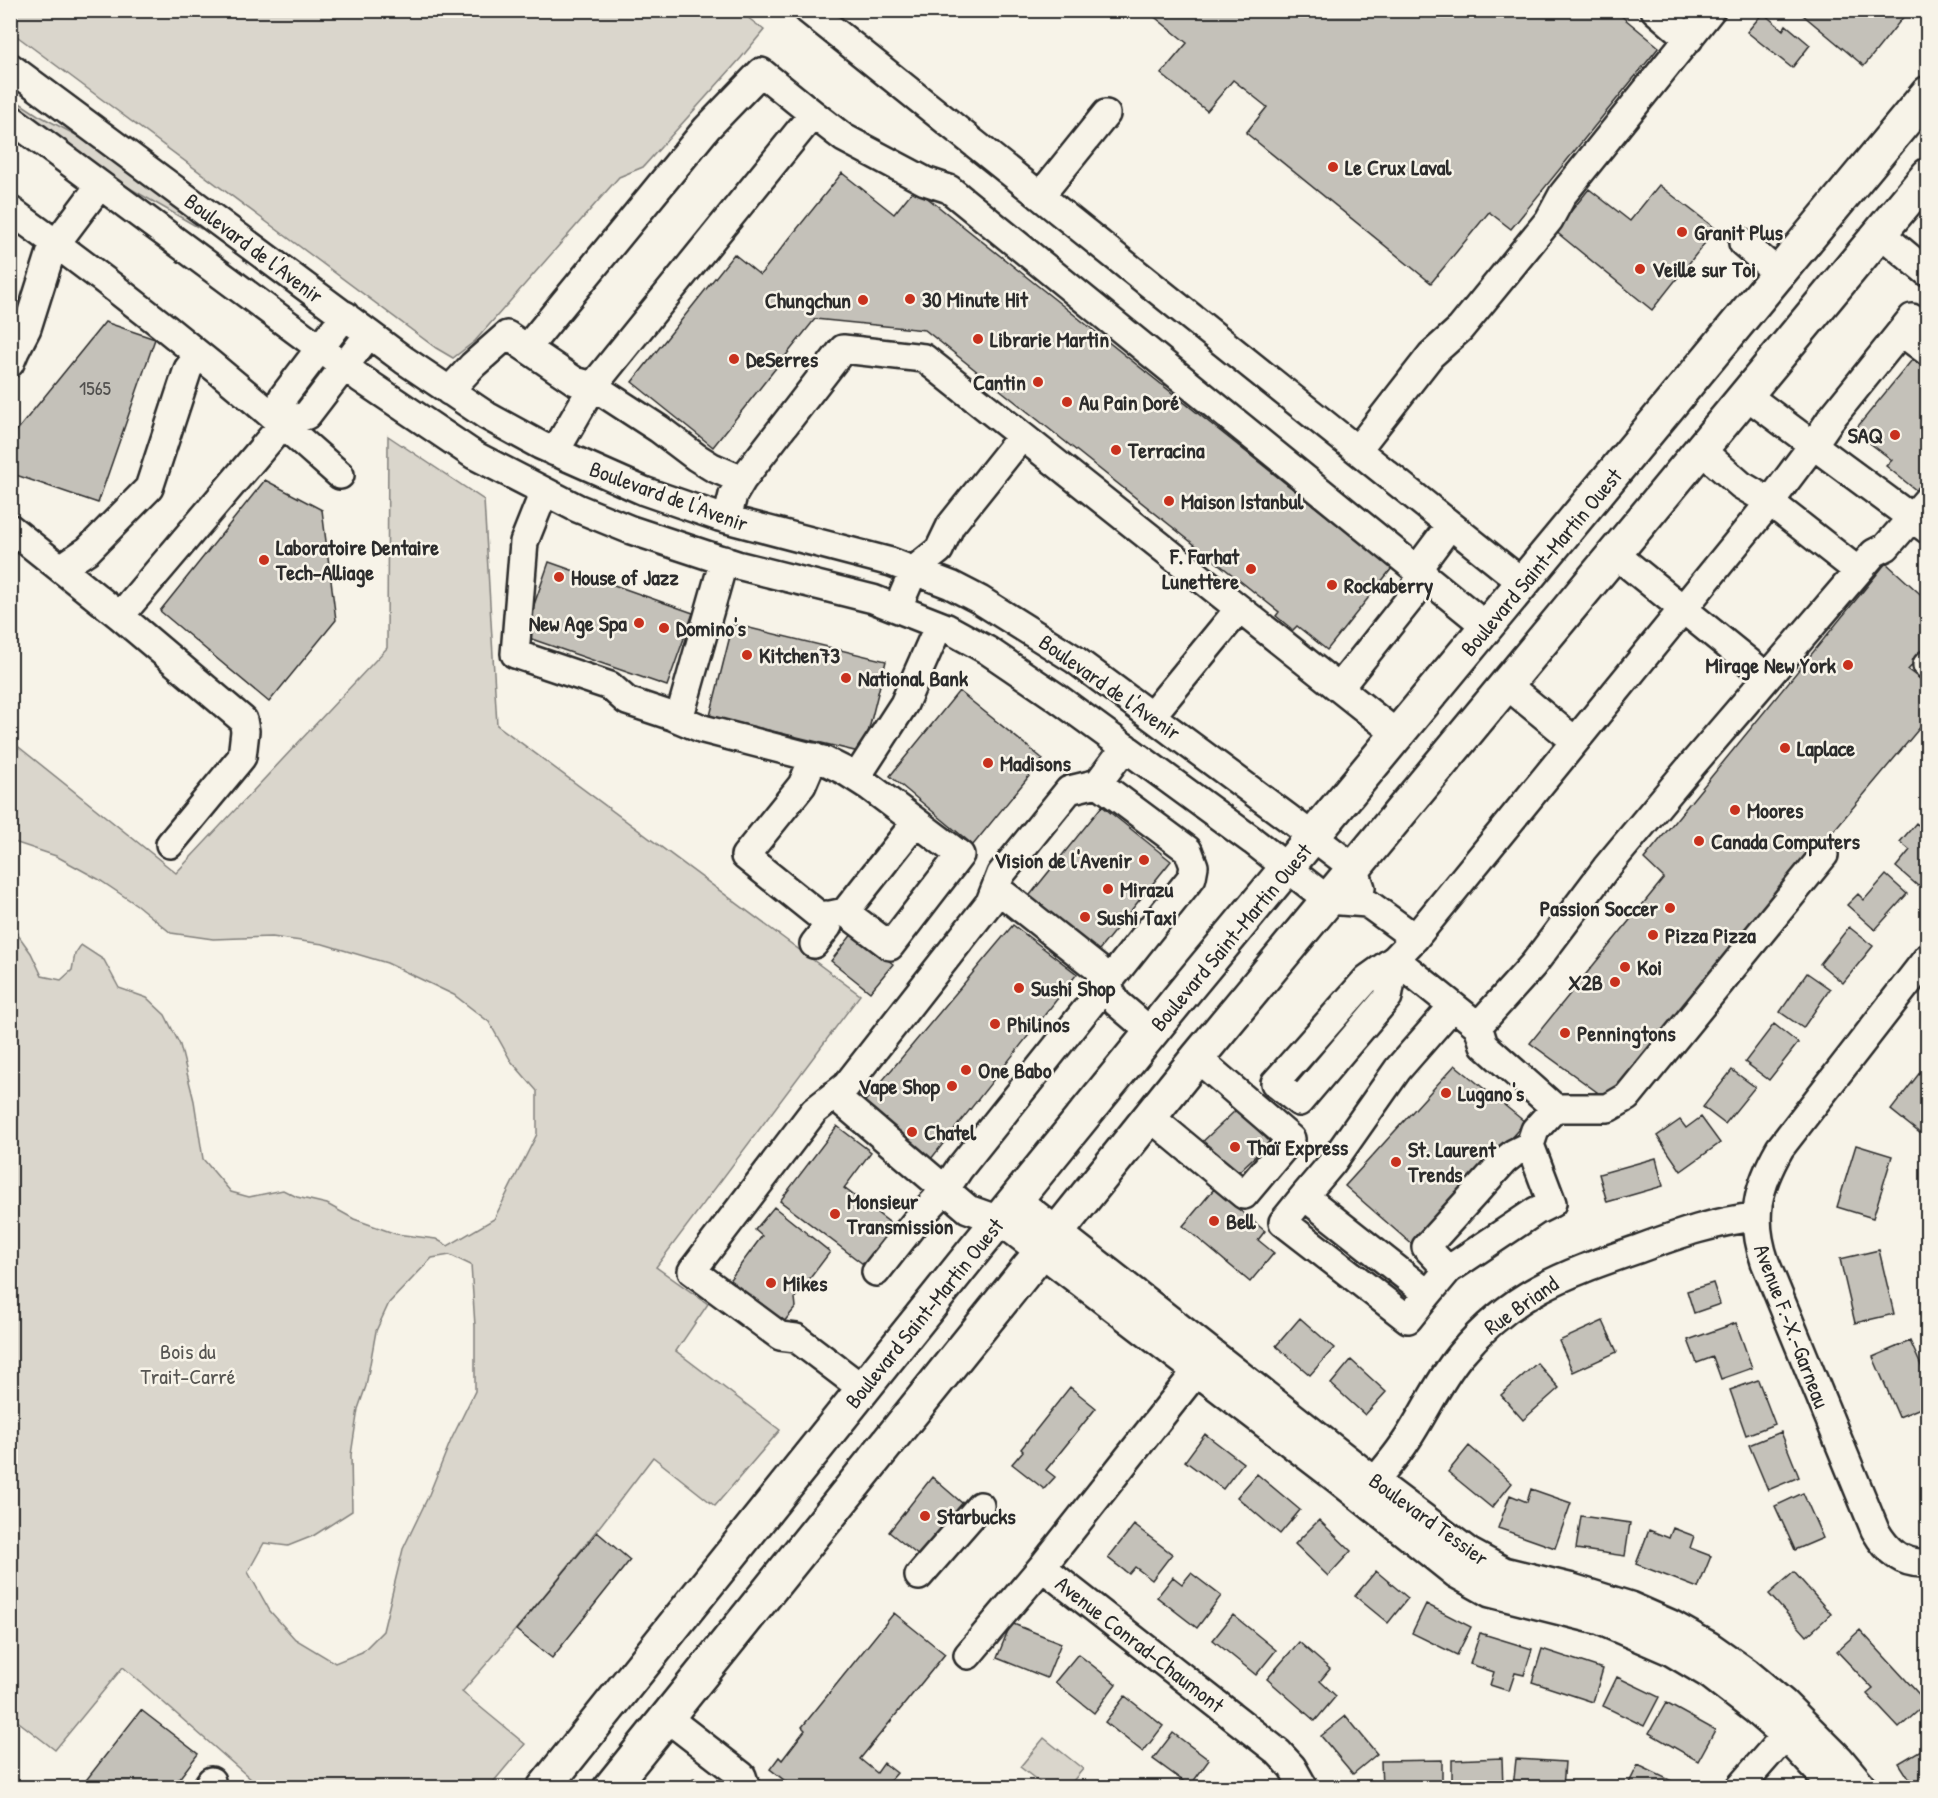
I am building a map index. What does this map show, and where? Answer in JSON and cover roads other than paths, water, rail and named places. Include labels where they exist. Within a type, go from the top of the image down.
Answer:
[{"type":"main road","name":"Boulevard Saint-Martin Ouest","points":[[544,1788],[1008,1209],[1928,93]]},
{"type":"main road","points":[[610,1788],[1149,1116],[1928,175]]},
{"type":"street","points":[[808,10],[1523,583]]},
{"type":"street","points":[[1655,10],[1689,39]]},
{"type":"street","points":[[1357,450],[1431,355],[1460,329],[1549,220],[1563,194],[1711,10]]},
{"type":"street","name":"Boulevard de l'Avenir","points":[[10,67],[369,334],[449,391],[505,426],[555,452],[644,491],[727,519],[835,546],[914,570],[951,585],[1010,617],[1074,659],[1354,868]]},
{"type":"street","points":[[527,348],[707,128],[761,72],[844,138],[925,182],[949,189],[1487,627]]},
{"type":"street","points":[[555,452],[593,386],[813,114]]},
{"type":"street","points":[[1040,196],[1106,114]]},
{"type":"street","name":"Boulevard de l'Avenir","points":[[10,118],[394,403],[456,444],[544,492],[631,530],[724,560],[846,591],[898,607],[939,625],[1002,660],[1125,747],[1328,900]]},
{"type":"street","points":[[10,363],[27,328],[56,244],[100,185]]},
{"type":"street","points":[[10,210],[199,354],[283,424],[340,476]]},
{"type":"street","points":[[1880,233],[1928,273]]},
{"type":"street","points":[[1743,243],[1779,274]]},
{"type":"street","points":[[283,424],[283,397],[345,315]]},
{"type":"street","points":[[1395,959],[1388,997],[1299,1102],[1275,1083],[1367,979],[1395,959],[1415,938],[1770,502],[1830,420],[1912,318],[1928,330]]},
{"type":"street","points":[[1901,332],[1928,352]]},
{"type":"street","points":[[120,616],[283,424],[307,415],[369,334]]},
{"type":"street","points":[[449,391],[473,364],[507,335],[575,381],[593,386],[712,467],[742,480]]},
{"type":"street","points":[[727,519],[734,495],[742,480],[843,349],[924,358],[1398,735]]},
{"type":"street","points":[[61,568],[88,550],[148,488],[188,369],[199,354]]},
{"type":"street","points":[[1478,1026],[1533,965],[1606,868],[1858,571],[1874,553],[1924,520],[1813,445],[1746,395]]},
{"type":"street","points":[[898,607],[914,570],[939,550],[951,525],[1022,436]]},
{"type":"street","points":[[1701,450],[1741,485],[1770,502],[1858,571]]},
{"type":"street","points":[[544,492],[524,542],[515,654],[610,686],[627,701],[703,729],[814,757],[845,771],[960,855],[890,946],[835,914],[821,917],[745,856],[802,785],[814,757]]},
{"type":"street","points":[[1339,688],[1413,596],[1424,560],[1450,525]]},
{"type":"street","points":[[10,528],[240,716],[245,724],[242,757],[170,844]]},
{"type":"street","points":[[1615,554],[1767,677]]},
{"type":"street","points":[[680,719],[724,560]]},
{"type":"street","points":[[1152,715],[1239,609]]},
{"type":"street","points":[[856,778],[904,704],[939,625]]},
{"type":"street","points":[[1506,685],[1575,741]]},
{"type":"street","points":[[863,1389],[796,1338],[780,1336],[692,1271],[814,1111],[846,1086],[962,939],[990,902],[1001,874],[1069,790],[1098,783],[1125,747]]},
{"type":"street","points":[[876,1272],[916,1221],[945,1190],[959,1169],[1105,984],[1189,882],[1194,866],[1192,855],[1184,846],[1098,783]]},
{"type":"street","points":[[814,944],[835,914],[916,822]]},
{"type":"street","points":[[1395,959],[1478,1026],[1484,1045],[1555,1108],[1608,1108],[1627,1097],[1824,855]]},
{"type":"street","points":[[1354,868],[1366,903]]},
{"type":"street","points":[[996,888],[1097,968],[1117,1003],[1152,1033]]},
{"type":"street","points":[[1328,900],[1366,903],[1415,938]]},
{"type":"street","name":"Avenue F.-X.-Garneau","points":[[1928,957],[1780,1148],[1764,1179],[1756,1217],[1764,1262],[1875,1530],[1893,1554],[1902,1560],[1928,1563]]},
{"type":"street","points":[[1453,1006],[1398,1069],[1332,1163],[1304,1196],[1428,1294],[1448,1270],[1536,1211],[1552,1203],[1530,1145],[1531,1137],[1555,1108]]},
{"type":"street","points":[[1149,1116],[1244,1195],[1291,1139],[1197,1058]]},
{"type":"street","name":"Boulevard Tessier","points":[[834,1095],[968,1209],[1008,1209],[1368,1489],[1492,1566],[1517,1575],[1609,1599],[1651,1615],[1691,1635],[1747,1672],[1770,1690],[1833,1788]]},
{"type":"street","points":[[1448,1270],[1426,1247],[1504,1161],[1530,1145]]},
{"type":"street","name":"Rue Briand","points":[[1368,1489],[1404,1445],[1437,1387],[1458,1357],[1482,1330],[1525,1297],[1557,1279],[1590,1265],[1714,1224],[1756,1217]]},
{"type":"street","name":"Avenue Conrad-Chaumont","points":[[1204,1362],[1042,1568],[1278,1752],[1292,1767],[1304,1788]]},
{"type":"street","points":[[919,1576],[980,1506]]},
{"type":"street","points":[[968,1655],[1042,1568]]},
{"type":"street","points":[[666,1718],[742,1776],[746,1788]]},
{"type":"street","points":[[1739,1788],[1792,1727]]},
{"type":"street","name":"Boulevard Tessier","points":[[1792,1727],[1839,1758],[1864,1788]]},
{"type":"place","name":"Le Crux Laval","points":[[1333,167]]},
{"type":"place","name":"Granit Plus","points":[[1682,232]]},
{"type":"place","name":"Veille sur Toi","points":[[1640,269]]},
{"type":"place","name":"30 Minute Hit","points":[[910,299]]},
{"type":"place","name":"Chungchun","points":[[863,300]]},
{"type":"place","name":"Librarie Martin","points":[[978,339]]},
{"type":"place","name":"DeSerres","points":[[734,359]]},
{"type":"place","name":"Cantin","points":[[1038,382]]},
{"type":"place","name":"Au Pain Doré","points":[[1067,402]]},
{"type":"place","name":"SAQ","points":[[1895,435]]},
{"type":"place","name":"Terracina","points":[[1116,450]]},
{"type":"place","name":"Maison Istanbul","points":[[1169,501]]},
{"type":"place","name":"Laboratoire Dentaire Tech-Alliage","points":[[264,560]]},
{"type":"place","name":"F. Farhat Lunettere","points":[[1251,569]]},
{"type":"place","name":"House of Jazz","points":[[559,577]]},
{"type":"place","name":"Rockaberry","points":[[1332,585]]},
{"type":"place","name":"New Age Spa","points":[[639,623]]},
{"type":"place","name":"Domino's","points":[[664,628]]},
{"type":"place","name":"Kitchen73","points":[[747,655]]},
{"type":"place","name":"Mirage New York","points":[[1848,665]]},
{"type":"place","name":"National Bank","points":[[846,678]]},
{"type":"place","name":"Laplace","points":[[1785,748]]},
{"type":"place","name":"Madisons","points":[[988,763]]},
{"type":"place","name":"Moores","points":[[1735,810]]},
{"type":"place","name":"Canada Computers","points":[[1699,841]]},
{"type":"place","name":"Vision de l'Avenir","points":[[1144,860]]},
{"type":"place","name":"Mirazu","points":[[1108,889]]},
{"type":"place","name":"Passion Soccer","points":[[1670,908]]},
{"type":"place","name":"Sushi Taxi","points":[[1085,917]]},
{"type":"place","name":"Pizza Pizza","points":[[1653,935]]},
{"type":"place","name":"Koi","points":[[1625,967]]},
{"type":"place","name":"X2B","points":[[1615,982]]},
{"type":"place","name":"Sushi Shop","points":[[1019,988]]},
{"type":"place","name":"Philinos","points":[[995,1024]]},
{"type":"place","name":"Penningtons","points":[[1565,1033]]},
{"type":"place","name":"One Babo","points":[[966,1070]]},
{"type":"place","name":"Vape Shop","points":[[952,1086]]},
{"type":"place","name":"Lugano's","points":[[1446,1093]]},
{"type":"place","name":"Chatel","points":[[912,1132]]},
{"type":"place","name":"Thaï Express","points":[[1235,1147]]},
{"type":"place","name":"St. Laurent Trends","points":[[1396,1162]]},
{"type":"place","name":"Monsieur Transmission","points":[[835,1214]]},
{"type":"place","name":"Bell","points":[[1214,1221]]},
{"type":"place","name":"Mikes","points":[[771,1283]]},
{"type":"place","name":"Starbucks","points":[[925,1516]]},
{"type":"park label","name":"Bois du Trait-Carré","points":[[188,1364]]}]
